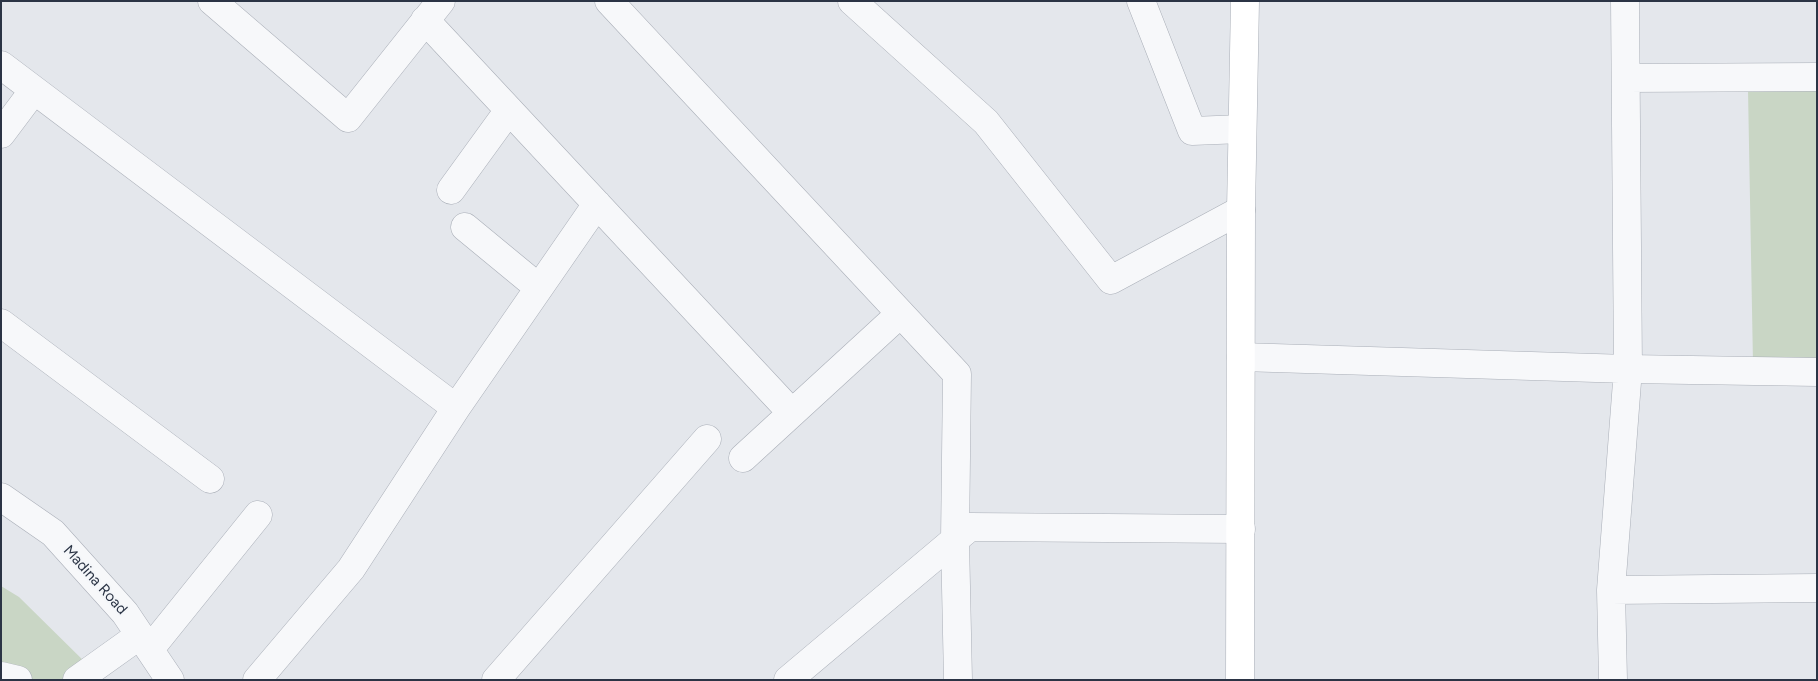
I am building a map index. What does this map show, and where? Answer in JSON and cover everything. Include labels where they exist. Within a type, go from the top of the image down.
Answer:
[{"type":"street","points":[[212,1],[348,118],[435,7],[509,110],[792,412]]},
{"type":"street","points":[[609,1],[957,374],[955,540],[958,680]]},
{"type":"street","points":[[852,1],[986,122],[1111,280],[1242,210]]},
{"type":"street","points":[[1141,1],[1192,131],[1242,129]]},
{"type":"street","points":[[1240,680],[1242,129],[1245,1]]},
{"type":"street","points":[[1613,680],[1611,590],[1628,369],[1625,1]]},
{"type":"street","points":[[1,65],[456,408]]},
{"type":"street","points":[[1627,78],[1817,77]]},
{"type":"street","points":[[1,134],[34,90]]},
{"type":"street","points":[[451,190],[509,110]]},
{"type":"street","points":[[257,680],[351,568],[456,408],[596,204]]},
{"type":"street","points":[[466,227],[539,288]]},
{"type":"street","points":[[743,458],[900,314]]},
{"type":"street","points":[[1,323],[210,479]]},
{"type":"street","points":[[1241,358],[1628,369],[1817,372]]},
{"type":"street","points":[[496,680],[707,439]]},
{"type":"street","name":"Madina Road","points":[[1,497],[53,532],[125,613],[170,680]]},
{"type":"street","points":[[77,680],[145,642],[258,515]]},
{"type":"street","points":[[802,674],[970,526],[1241,529]]},
{"type":"street","points":[[1611,590],[1817,588]]},
{"type":"street","points":[[1,676],[18,680]]},
{"type":"green space","points":[[1817,89],[1817,363],[1753,364],[1748,90]]},
{"type":"green space","points":[[1,586],[19,597],[92,669],[77,680],[18,680],[1,676]]}]
